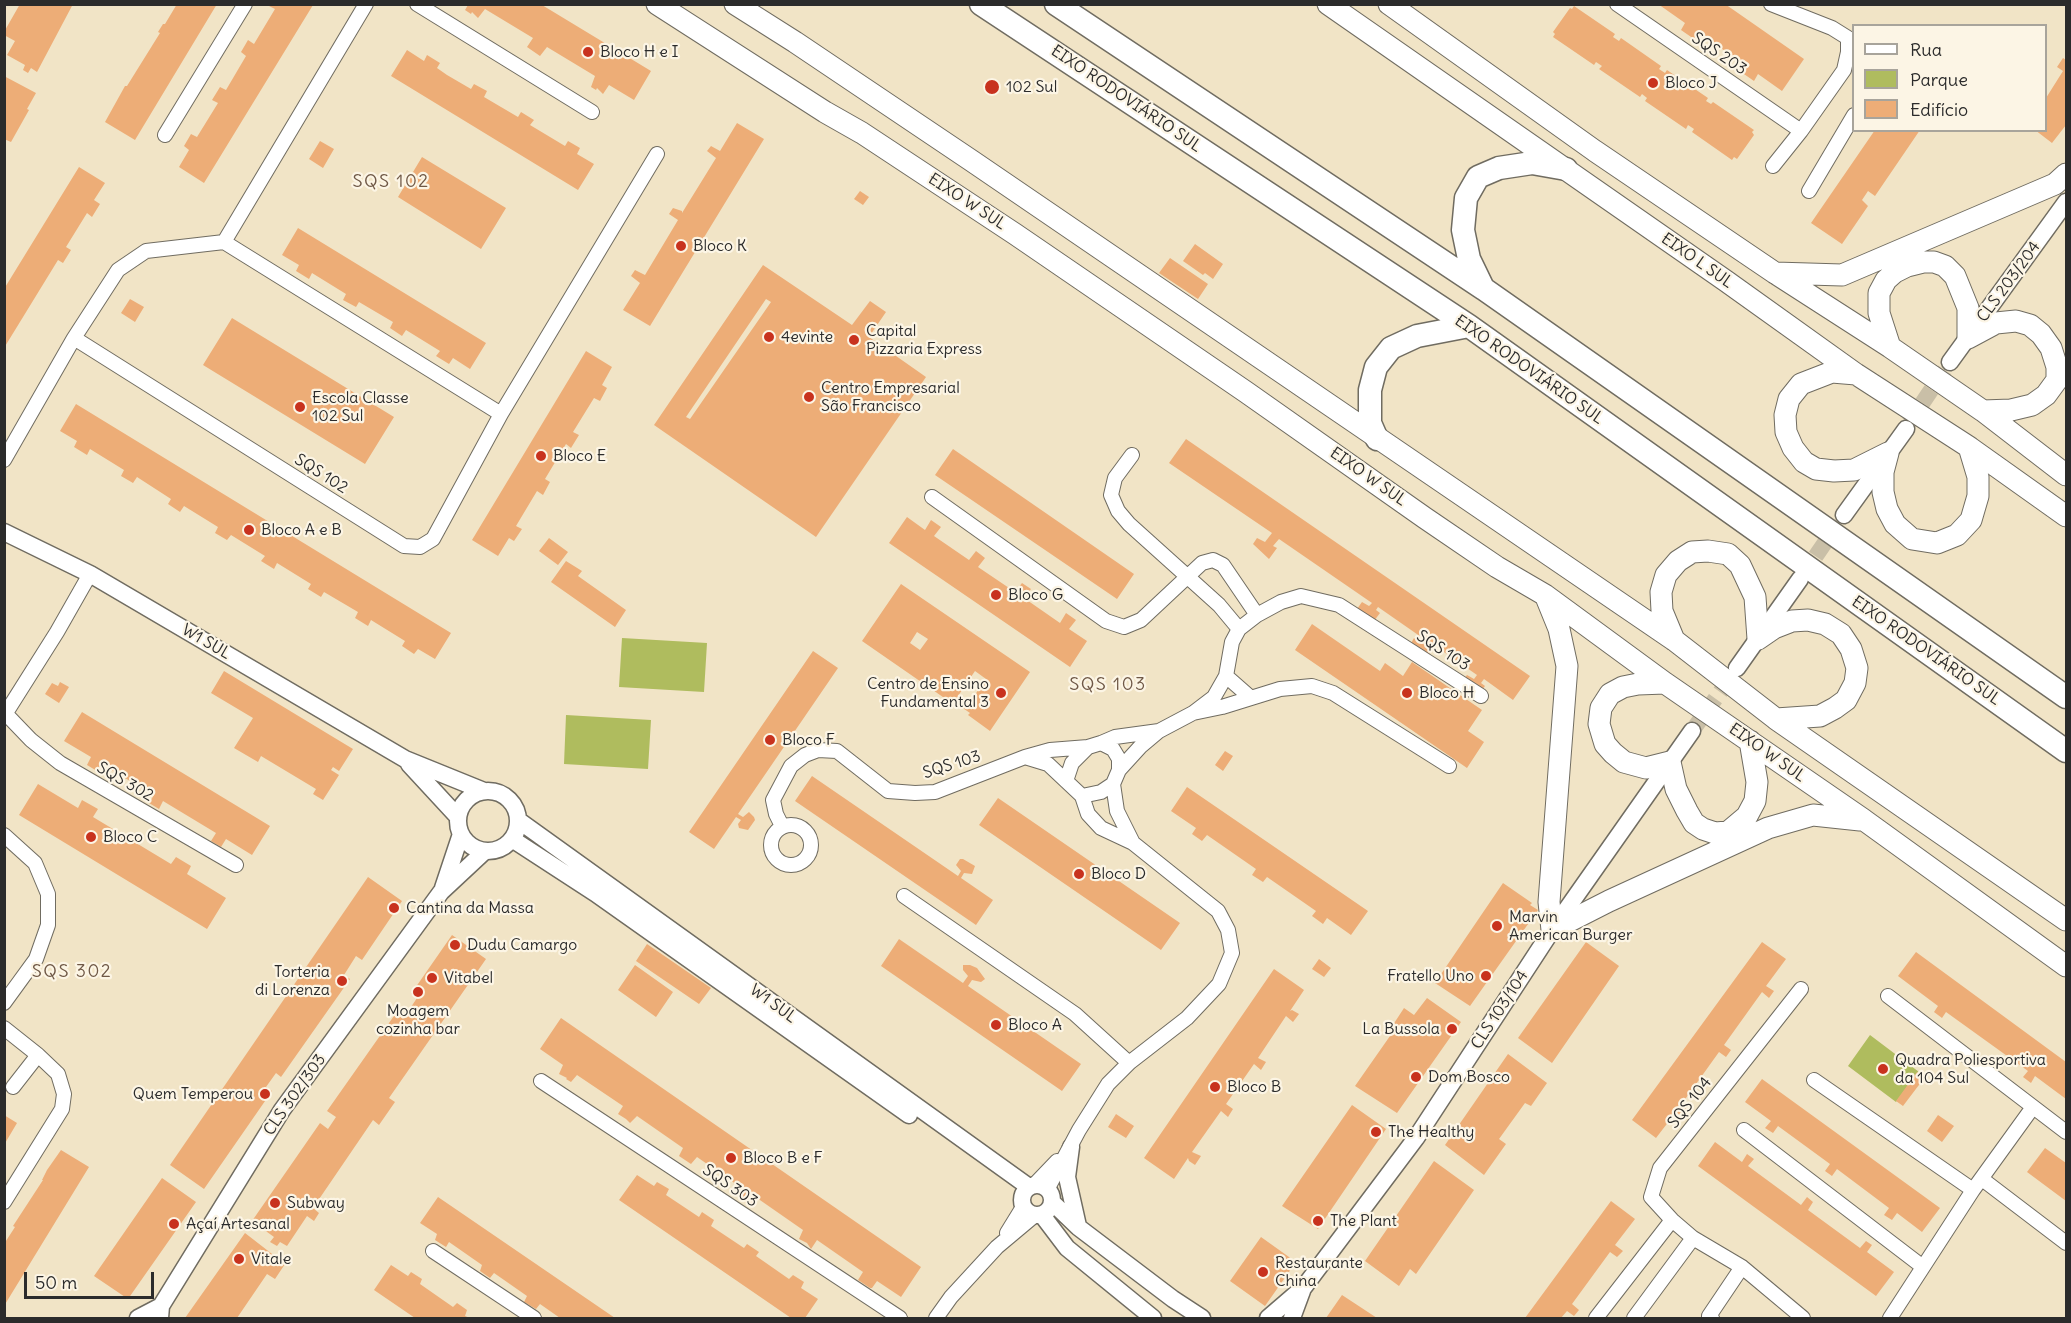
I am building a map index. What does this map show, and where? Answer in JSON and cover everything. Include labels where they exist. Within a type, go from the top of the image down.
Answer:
[{"type":"highway","name":"EIXO RODOVIÁRIO SUL","points":[[981,4],[1469,327],[2067,752]]},
{"type":"highway","points":[[1056,4],[1484,289],[2067,698]]},
{"type":"highway","points":[[1484,289],[1469,259],[1462,230],[1466,198],[1478,177],[1499,168],[1532,163],[1566,170]]},
{"type":"highway","points":[[1377,439],[1370,423],[1370,390],[1376,367],[1391,348],[1417,336],[1469,327]]},
{"type":"main road","name":"EIXO W SUL","points":[[657,4],[1015,234],[1425,518],[1497,567],[1545,595],[1665,683],[1864,820],[2067,966]]},
{"type":"main road","name":"EIXO W SUL","points":[[735,4],[923,128],[1674,640],[1776,719],[2067,920]]},
{"type":"main road","name":"EIXO L SUL","points":[[1328,4],[1856,374],[1969,447],[2067,516]]},
{"type":"main road","name":"EIXO L SUL","points":[[1389,4],[1595,151],[1775,273],[1890,346],[1983,411],[2067,475]]},
{"type":"main road","points":[[1775,273],[1842,275],[2055,184],[2067,174]]},
{"type":"main road","points":[[1890,346],[1879,313],[1879,294],[1886,279],[1895,272],[1923,262],[1934,262],[1945,266],[1955,276],[1968,308],[1968,338],[1996,323],[2016,321],[2030,325],[2042,334],[2051,348],[2057,367],[2057,380],[2046,395],[2032,405],[2011,410],[1983,411]]},
{"type":"main road","points":[[1856,374],[1832,372],[1801,384],[1789,399],[1785,415],[1786,432],[1792,448],[1804,462],[1816,469],[1834,471],[1854,470],[1888,453]]},
{"type":"main road","points":[[1888,453],[1883,472],[1883,492],[1887,509],[1895,524],[1912,539],[1937,543],[1957,535],[1971,520],[1978,496],[1978,477],[1969,447]]},
{"type":"main road","points":[[1674,640],[1662,611],[1661,592],[1666,575],[1678,561],[1692,552],[1708,550],[1728,554],[1740,565],[1755,597],[1758,639]]},
{"type":"main road","points":[[1545,595],[1559,629],[1568,666],[1548,902],[1552,930],[1609,901],[1768,828],[1813,815],[1864,820]]},
{"type":"main road","points":[[1758,639],[1774,628],[1792,621],[1808,620],[1825,624],[1841,634],[1851,649],[1857,668],[1855,683],[1846,700],[1835,708],[1820,716],[1776,719]]},
{"type":"main road","points":[[1665,683],[1638,684],[1623,687],[1610,694],[1601,708],[1599,724],[1605,744],[1624,762],[1646,768],[1670,762],[1676,789],[1694,823],[1703,829],[1715,833],[1728,832],[1746,816],[1755,801],[1757,782],[1750,741]]},
{"type":"street","points":[[165,135],[245,4]]},
{"type":"street","points":[[224,242],[366,4]]},
{"type":"street","points":[[417,4],[592,112]]},
{"type":"street","name":"SQS 203","points":[[1617,4],[1802,131]]},
{"type":"street","points":[[1771,4],[1851,38],[1844,69],[1802,131],[1773,166]]},
{"type":"street","points":[[1809,191],[1852,118]]},
{"type":"street","name":"SQS 102","points":[[74,338],[404,546],[420,547],[433,539],[501,414],[657,154]]},
{"type":"street","name":"CLS 203/204","points":[[1950,362],[2067,202]]},
{"type":"street","points":[[4,460],[74,338],[118,270],[146,251],[224,242],[501,414]]},
{"type":"street","points":[[1844,515],[1906,429]]},
{"type":"street","points":[[1132,455],[1115,478],[1111,495],[1118,511],[1129,524],[1219,605],[1239,629]]},
{"type":"street","points":[[932,497],[1106,621],[1124,627],[1141,620],[1202,562],[1213,560],[1223,565],[1257,615]]},
{"type":"street","name":"W1 SUL","points":[[4,532],[90,574],[405,759],[484,791]]},
{"type":"street","name":"SQS 302","points":[[90,574],[5,715],[60,763],[236,865]]},
{"type":"street","points":[[1737,668],[1800,579]]},
{"type":"street","name":"SQS 103","points":[[1113,784],[1119,770],[1140,747],[1159,731],[1193,713],[1214,697],[1226,676],[1232,642],[1239,629],[1257,615],[1281,602],[1301,596],[1339,605],[1481,696]]},
{"type":"street","points":[[1226,676],[1251,698]]},
{"type":"street","name":"SQS 103","points":[[1193,713],[1222,707],[1280,689],[1312,686],[1333,693],[1449,766]]},
{"type":"street","name":"SQS 103","points":[[782,826],[773,800],[791,766],[805,755],[818,750],[837,751],[888,791],[935,792],[1025,757],[1050,750],[1095,745],[1115,737],[1159,731]]},
{"type":"street","name":"CLS 103/104","points":[[1268,1318],[1304,1287],[1416,1138],[1552,930],[1692,731]]},
{"type":"street","points":[[1066,781],[1072,763],[1095,745],[1113,749],[1119,759],[1119,770]]},
{"type":"street","points":[[936,1318],[951,1297],[1036,1200],[1108,1084],[1128,1063],[1195,1010],[1219,984],[1232,953],[1228,930],[1218,911],[1133,843],[1101,828],[1088,814],[1082,796],[1048,764],[1025,757]]},
{"type":"street","name":"W1 SUL","points":[[405,759],[458,817]]},
{"type":"street","points":[[1082,796],[1101,792],[1113,784],[1117,811],[1133,843]]},
{"type":"street","points":[[484,791],[503,795],[516,810],[518,820],[512,839],[495,850],[485,851],[475,848],[466,842],[461,834],[458,817],[466,801],[484,791]]},
{"type":"street","name":"W1 SUL","points":[[518,820],[1036,1200],[1067,1248],[1153,1318]]},
{"type":"street","name":"CLS 302/303","points":[[441,892],[461,834]]},
{"type":"street","points":[[4,835],[35,862],[48,894],[48,925],[36,959],[4,1003]]},
{"type":"street","name":"W1 SUL","points":[[512,839],[595,893],[1078,1227],[1173,1299],[1202,1318]]},
{"type":"street","name":"CLS 302/303","points":[[161,1312],[282,1110],[441,892],[485,851]]},
{"type":"street","points":[[904,897],[1075,1014],[1128,1063]]},
{"type":"street","name":"SQS 104","points":[[1801,989],[1660,1168],[1651,1197],[1671,1220],[1693,1238],[1742,1267],[1803,1318]]},
{"type":"street","points":[[1888,996],[2067,1132]]},
{"type":"street","points":[[4,1028],[58,1074],[64,1094],[62,1109],[4,1202]]},
{"type":"street","points":[[13,1087],[38,1055]]},
{"type":"street","points":[[1814,1080],[2067,1243]]},
{"type":"street","name":"SQS 303","points":[[541,1081],[900,1318]]},
{"type":"street","points":[[1890,1318],[2032,1107]]},
{"type":"street","points":[[1744,1130],[1923,1267]]},
{"type":"street","points":[[1071,1147],[1067,1178],[1078,1227]]},
{"type":"street","points":[[1596,1318],[1671,1220]]},
{"type":"street","points":[[1634,1318],[1693,1238]]},
{"type":"street","points":[[433,1251],[534,1318]]},
{"type":"street","points":[[1712,1318],[1709,1316],[1742,1267]]},
{"type":"street","name":"CLS 103/104","points":[[1292,1318],[1304,1287]]},
{"type":"street","points":[[138,1318],[161,1312]]},
{"type":"green space","points":[[622,638],[707,643],[704,692],[619,687]]},
{"type":"green space","points":[[566,715],[651,720],[648,769],[564,764]]},
{"type":"green space","name":"Quadra Poliesportiva da 104 Sul","points":[[1870,1035],[1919,1072],[1896,1102],[1848,1066]]},
{"type":"building","points":[[20,4],[73,4],[37,72],[31,68],[28,73],[23,70],[25,65],[7,55],[15,41],[4,35],[4,32]]},
{"type":"building","points":[[177,4],[217,4],[135,140],[105,122]]},
{"type":"building","points":[[1658,4],[1725,4],[1804,59],[1782,91],[1758,74],[1754,81],[1741,72],[1745,65],[1698,32],[1694,39],[1681,30],[1685,23]]},
{"type":"building","points":[[267,5],[313,5],[204,183],[179,167],[189,150],[184,146],[191,134],[197,137],[218,103],[212,100],[220,87],[226,90],[246,56],[241,52],[248,40],[254,44],[275,9]]},
{"type":"building","name":"Bloco H e I","points":[[468,5],[542,5],[651,71],[634,100],[609,85],[603,94],[597,88],[596,90],[591,87],[595,76],[547,47],[540,56],[527,47],[533,38],[485,9],[478,18],[472,12],[471,14],[465,10]]},
{"type":"building","name":"Bloco J","points":[[1574,6],[1615,34],[1613,37],[1619,41],[1621,38],[1661,66],[1659,69],[1665,73],[1667,70],[1708,98],[1706,101],[1711,104],[1713,102],[1754,130],[1752,132],[1754,135],[1737,159],[1734,157],[1732,160],[1692,132],[1694,129],[1688,125],[1686,129],[1645,101],[1647,98],[1642,94],[1640,97],[1599,69],[1602,66],[1596,62],[1594,65],[1553,37],[1555,34],[1553,32],[1570,8]]},
{"type":"building","points":[[407,50],[424,61],[427,55],[440,63],[437,68],[471,89],[474,84],[487,91],[484,97],[518,117],[521,112],[534,120],[530,125],[565,146],[568,141],[580,148],[577,154],[594,164],[578,190],[391,76]]},
{"type":"building","points":[[2063,58],[2066,60],[2066,125],[2052,143],[2038,132],[2047,132],[2047,96],[2063,71],[2057,67]]},
{"type":"building","points":[[4,76],[36,93],[11,142],[4,139]]},
{"type":"building","name":"Bloco K","points":[[737,123],[764,139],[650,326],[623,310],[640,283],[631,276],[635,270],[645,275],[678,220],[669,214],[673,208],[682,213],[716,158],[707,151],[711,146],[720,151]]},
{"type":"building","points":[[1874,132],[1919,132],[1875,196],[1868,191],[1862,200],[1868,206],[1842,244],[1811,223]]},
{"type":"building","points":[[320,141],[334,149],[323,168],[309,159]]},
{"type":"building","points":[[422,157],[506,208],[481,249],[398,197]]},
{"type":"building","points":[[79,167],[105,183],[94,200],[100,204],[92,217],[87,213],[66,247],[71,250],[63,263],[58,260],[4,348],[4,289]]},
{"type":"building","points":[[860,191],[869,197],[863,205],[854,199]]},
{"type":"building","points":[[298,228],[486,343],[470,369],[453,358],[449,364],[436,356],[440,351],[406,330],[402,336],[390,328],[393,322],[359,302],[356,307],[343,300],[346,294],[312,273],[309,279],[296,271],[299,265],[282,255]]},
{"type":"building","points":[[1195,244],[1223,264],[1213,279],[1183,261]]},
{"type":"building","points":[[1170,258],[1208,284],[1198,299],[1159,273]]},
{"type":"building","name":"Centro Empresarial São Francisco","points":[[763,265],[852,325],[870,301],[886,312],[869,337],[926,377],[816,537],[654,425]],"holes":[[[766,299],[771,302],[690,419],[686,417]]]},
{"type":"building","points":[[130,299],[144,307],[135,322],[121,313]]},
{"type":"building","points":[[232,318],[394,417],[365,464],[203,365]]},
{"type":"building","name":"Bloco E","points":[[586,351],[612,367],[602,385],[607,388],[600,401],[594,398],[573,432],[579,435],[571,448],[566,444],[545,479],[550,482],[543,495],[537,491],[516,526],[522,529],[514,541],[509,538],[498,556],[472,540]]},
{"type":"building","name":"Bloco A e B","points":[[76,404],[451,633],[435,659],[418,649],[414,654],[402,646],[405,641],[371,620],[368,626],[355,618],[358,612],[324,592],[321,597],[308,589],[311,584],[277,563],[274,569],[261,561],[265,556],[231,535],[227,540],[215,533],[218,527],[184,506],[180,512],[168,504],[171,499],[137,477],[133,483],[121,476],[124,470],[90,449],[87,455],[74,447],[77,441],[60,431]]},
{"type":"building","points":[[1186,439],[1530,676],[1513,700],[1484,679],[1481,683],[1485,686],[1479,694],[1462,681],[1467,675],[1474,679],[1477,675],[1431,643],[1429,647],[1432,650],[1427,657],[1410,645],[1414,638],[1422,642],[1424,639],[1378,607],[1376,610],[1380,613],[1374,621],[1357,609],[1362,602],[1369,606],[1372,603],[1279,539],[1273,546],[1277,548],[1269,559],[1253,544],[1257,538],[1265,542],[1272,533],[1169,463]]},
{"type":"building","points":[[953,449],[1134,574],[1117,599],[935,475]]},
{"type":"building","name":"Bloco G","points":[[907,517],[925,530],[931,520],[941,527],[934,536],[969,560],[976,551],[985,558],[978,567],[1015,592],[1022,583],[1031,589],[1024,598],[1060,623],[1066,613],[1076,620],[1069,629],[1087,641],[1070,667],[889,543]]},
{"type":"building","points":[[549,538],[568,552],[558,565],[539,551]]},
{"type":"building","points":[[566,561],[582,571],[578,576],[626,610],[615,627],[551,582]]},
{"type":"building","points":[[901,584],[1030,672],[990,731],[968,715],[970,713],[954,702],[953,704],[862,641]],"holes":[[[917,632],[928,639],[920,650],[910,643]],[[975,671],[986,679],[972,699],[969,697],[965,701],[958,696]]]},
{"type":"building","name":"Bloco H","points":[[1312,624],[1380,671],[1385,663],[1403,676],[1412,662],[1482,710],[1468,731],[1484,742],[1467,768],[1295,650]]},
{"type":"building","name":"Bloco F","points":[[813,651],[838,668],[738,814],[743,817],[749,812],[755,820],[748,830],[739,828],[738,824],[741,820],[736,817],[714,849],[689,832]]},
{"type":"building","points":[[224,671],[353,749],[339,771],[333,767],[331,770],[339,775],[323,800],[313,794],[316,789],[261,756],[258,762],[234,748],[253,718],[211,693]]},
{"type":"building","points":[[60,682],[69,687],[59,703],[45,694],[52,683],[58,686]]},
{"type":"building","points":[[82,712],[270,826],[252,855],[226,839],[221,847],[211,841],[216,833],[163,801],[159,809],[149,803],[154,795],[101,764],[97,771],[87,765],[91,757],[64,741]]},
{"type":"building","points":[[1225,751],[1233,756],[1223,771],[1215,765]]},
{"type":"building","points":[[812,776],[958,876],[961,871],[956,865],[960,859],[975,866],[972,874],[964,873],[961,878],[993,900],[976,925],[795,801]]},
{"type":"building","name":"Bloco C","points":[[38,784],[78,808],[82,800],[98,809],[93,817],[171,864],[176,857],[191,866],[187,874],[226,898],[207,929],[19,815]]},
{"type":"building","points":[[1187,787],[1368,911],[1351,935],[1327,918],[1323,924],[1312,916],[1316,911],[1267,877],[1263,882],[1252,875],[1256,869],[1207,835],[1202,841],[1192,834],[1196,828],[1171,811]]},
{"type":"building","name":"Bloco D","points":[[998,798],[1180,923],[1161,950],[979,825]]},
{"type":"building","points":[[368,877],[402,901],[362,960],[356,956],[344,975],[350,979],[281,1077],[276,1073],[266,1087],[272,1091],[204,1189],[170,1165]]},
{"type":"building","points":[[1503,883],[1532,903],[1530,905],[1538,910],[1470,1006],[1435,983]]},
{"type":"building","points":[[452,935],[486,959],[389,1098],[395,1102],[379,1125],[373,1120],[313,1208],[319,1213],[314,1221],[307,1216],[287,1246],[280,1242],[277,1246],[270,1242],[274,1237],[252,1221],[320,1123],[328,1129],[336,1117],[327,1111],[396,1013],[403,1019],[417,998],[411,994]]},
{"type":"building","name":"Bloco A","points":[[899,939],[963,983],[968,976],[963,970],[963,965],[977,968],[985,979],[981,982],[972,980],[968,986],[1081,1064],[1062,1091],[881,966]]},
{"type":"building","points":[[1586,942],[1619,966],[1552,1063],[1518,1038]]},
{"type":"building","points":[[1762,942],[1786,959],[1766,986],[1774,991],[1769,998],[1762,992],[1724,1045],[1731,1050],[1726,1057],[1719,1052],[1681,1105],[1688,1110],[1683,1117],[1676,1112],[1656,1138],[1632,1120]]},
{"type":"building","points":[[647,944],[711,988],[699,1004],[636,961]]},
{"type":"building","points":[[1916,952],[2066,1062],[2066,1099],[2035,1076],[2031,1083],[2023,1077],[2028,1071],[1946,1012],[1942,1018],[1934,1012],[1938,1006],[1898,976]]},
{"type":"building","points":[[1319,959],[1331,968],[1324,977],[1312,969]]},
{"type":"building","points":[[635,965],[673,992],[656,1017],[618,990]]},
{"type":"building","name":"Bloco B","points":[[1274,969],[1304,990],[1290,1011],[1299,1014],[1293,1022],[1286,1016],[1258,1058],[1266,1062],[1261,1070],[1254,1064],[1226,1104],[1233,1109],[1228,1117],[1221,1111],[1192,1152],[1201,1156],[1195,1165],[1188,1158],[1174,1179],[1144,1158]]},
{"type":"building","points":[[1427,998],[1461,1022],[1397,1113],[1355,1086],[1392,1033],[1389,1031],[1404,1008],[1414,1015]]},
{"type":"building","name":"Bloco B e F","points":[[561,1018],[921,1267],[901,1297],[877,1281],[870,1288],[858,1280],[863,1272],[817,1240],[811,1249],[807,1243],[799,1239],[803,1230],[757,1198],[750,1206],[738,1197],[743,1189],[697,1157],[691,1164],[679,1156],[683,1148],[637,1116],[630,1123],[618,1114],[623,1106],[577,1075],[571,1082],[559,1074],[563,1065],[540,1049]]},
{"type":"building","points":[[1508,1054],[1547,1083],[1531,1106],[1525,1103],[1499,1139],[1506,1144],[1484,1175],[1445,1145]]},
{"type":"building","points":[[1917,1072],[1925,1077],[1903,1106],[1896,1101]]},
{"type":"building","points":[[1762,1079],[1940,1208],[1922,1232],[1897,1213],[1892,1220],[1884,1215],[1889,1208],[1837,1169],[1832,1176],[1825,1171],[1830,1164],[1778,1126],[1773,1133],[1765,1128],[1771,1121],[1745,1102]]},
{"type":"building","points":[[1352,1105],[1386,1129],[1318,1229],[1282,1206]]},
{"type":"building","points":[[1116,1114],[1134,1126],[1126,1138],[1108,1127]]},
{"type":"building","points":[[4,1115],[17,1123],[4,1145]]},
{"type":"building","points":[[1938,1115],[1954,1126],[1942,1142],[1927,1131]]},
{"type":"building","points":[[1715,1142],[1742,1162],[1747,1154],[1754,1159],[1748,1166],[1801,1205],[1807,1197],[1813,1202],[1808,1210],[1860,1248],[1866,1241],[1872,1245],[1867,1252],[1894,1272],[1876,1296],[1698,1166]]},
{"type":"building","points":[[2045,1148],[2066,1163],[2066,1201],[2027,1172]]},
{"type":"building","points":[[61,1150],[89,1167],[4,1306],[4,1244]]},
{"type":"building","points":[[1434,1161],[1474,1190],[1416,1274],[1410,1269],[1399,1286],[1365,1261]]},
{"type":"building","points":[[637,1175],[654,1186],[657,1182],[669,1189],[666,1195],[699,1217],[702,1212],[714,1220],[711,1226],[744,1248],[747,1244],[759,1252],[756,1256],[789,1279],[793,1275],[804,1282],[801,1288],[818,1299],[805,1318],[791,1318],[619,1200]]},
{"type":"building","points":[[162,1178],[196,1202],[128,1299],[94,1276]]},
{"type":"building","points":[[438,1197],[615,1318],[560,1318],[540,1304],[536,1309],[524,1302],[527,1296],[494,1273],[490,1278],[480,1271],[482,1265],[449,1242],[446,1247],[435,1240],[437,1234],[420,1223]]},
{"type":"building","points":[[1611,1201],[1635,1219],[1615,1245],[1623,1251],[1617,1257],[1610,1252],[1572,1304],[1579,1310],[1574,1316],[1567,1311],[1561,1318],[1525,1318]]},
{"type":"building","points":[[245,1233],[285,1264],[275,1279],[267,1274],[237,1318],[185,1318]]},
{"type":"building","points":[[1261,1237],[1296,1262],[1265,1306],[1230,1281]]},
{"type":"building","points":[[391,1265],[408,1276],[411,1272],[422,1279],[420,1284],[453,1307],[457,1303],[467,1310],[465,1316],[470,1318],[415,1318],[374,1290]]},
{"type":"building","points":[[1342,1295],[1377,1318],[1326,1318]]},
{"type":"tunnel","points":[[1909,423],[1950,362]]},
{"type":"tunnel","points":[[1802,576],[1844,515]]},
{"type":"tunnel","points":[[1692,731],[1734,673]]},
{"type":"place","name":"Bloco H e I","points":[[588,52]]},
{"type":"place","name":"Bloco J","points":[[1653,83]]},
{"type":"place","name":"102 Sul","points":[[992,87]]},
{"type":"place","name":"Bloco K","points":[[681,246]]},
{"type":"place","name":"4evinte","points":[[769,337]]},
{"type":"place","name":"Capital Pizzaria Express","points":[[854,340]]},
{"type":"place","name":"Centro Empresarial São Francisco","points":[[809,397]]},
{"type":"place","name":"Escola Classe 102 Sul","points":[[300,407]]},
{"type":"place","name":"Bloco E","points":[[541,456]]},
{"type":"place","name":"Bloco A e B","points":[[249,530]]},
{"type":"place","name":"Bloco G","points":[[996,595]]},
{"type":"place","name":"Centro de Ensino Fundamental 3","points":[[1001,693]]},
{"type":"place","name":"Bloco H","points":[[1407,693]]},
{"type":"place","name":"Bloco F","points":[[770,740]]},
{"type":"place","name":"Bloco C","points":[[91,837]]},
{"type":"place","name":"Bloco D","points":[[1079,874]]},
{"type":"place","name":"Cantina da Massa","points":[[394,908]]},
{"type":"place","name":"Marvin American Burger","points":[[1497,926]]},
{"type":"place","name":"Dudu Camargo","points":[[455,945]]},
{"type":"place","name":"Fratello Uno","points":[[1486,976]]},
{"type":"place","name":"Vitabel","points":[[432,978]]},
{"type":"place","name":"Torteria di Lorenza","points":[[342,981]]},
{"type":"place","name":"Moagem cozinha bar","points":[[418,992]]},
{"type":"place","name":"Bloco A","points":[[996,1025]]},
{"type":"place","name":"La Bussola","points":[[1452,1029]]},
{"type":"place","name":"Quadra Poliesportiva da 104 Sul","points":[[1883,1069]]},
{"type":"place","name":"Dom Bosco","points":[[1416,1077]]},
{"type":"place","name":"Bloco B","points":[[1215,1087]]},
{"type":"place","name":"Quem Temperou","points":[[265,1094]]},
{"type":"place","name":"The Healthy","points":[[1376,1132]]},
{"type":"place","name":"Bloco B e F","points":[[731,1158]]},
{"type":"place","name":"Subway","points":[[275,1203]]},
{"type":"place","name":"The Plant","points":[[1318,1221]]},
{"type":"place","name":"Açaí Artesanal","points":[[174,1224]]},
{"type":"place","name":"Vitale","points":[[239,1259]]},
{"type":"place","name":"Restaurante China","points":[[1263,1272]]},
{"type":"district","name":"SQS 102","points":[[391,182]]},
{"type":"district","name":"SQS 103","points":[[1108,685]]},
{"type":"district","name":"SQS 302","points":[[72,972]]}]
